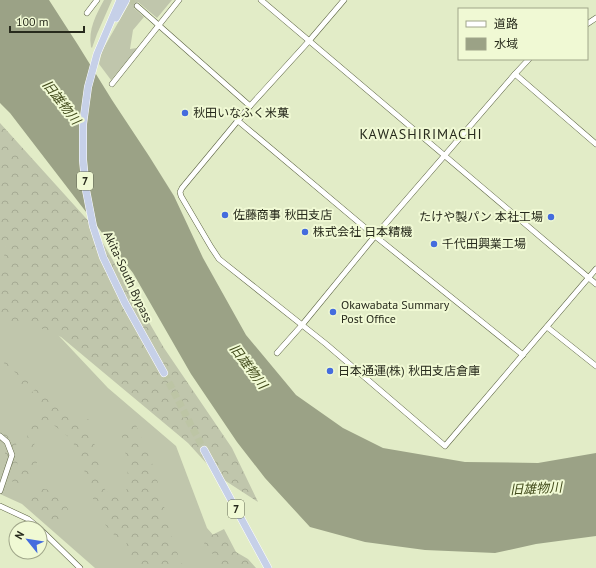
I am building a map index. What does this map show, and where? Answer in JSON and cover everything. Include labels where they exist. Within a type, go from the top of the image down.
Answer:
[{"type":"highway","name":"Akita-South Bypass","points":[[120,0],[97,54],[88,87],[83,124],[83,160],[86,190],[93,226],[103,257],[125,303],[164,373]]},
{"type":"highway","name":"Akita-South Bypass","points":[[101,44],[126,0]]},
{"type":"highway","name":"7","points":[[204,450],[268,568]]},
{"type":"street","points":[[87,12],[97,0]]},
{"type":"street","points":[[112,84],[179,0]]},
{"type":"street","points":[[261,0],[596,284]]},
{"type":"street","points":[[344,0],[237,120],[184,184],[180,192],[219,259],[326,344],[445,446],[596,269]]},
{"type":"street","points":[[137,6],[250,106]]},
{"type":"street","points":[[277,353],[515,74],[529,60]]},
{"type":"street","points":[[515,74],[596,144]]},
{"type":"street","points":[[237,120],[376,236],[523,355]]},
{"type":"street","points":[[547,327],[596,366]]},
{"type":"street","points":[[0,436],[7,442],[12,455],[0,491]]},
{"type":"street","points":[[0,506],[29,520]]},
{"type":"street","points":[[48,538],[80,568]]},
{"type":"green space","points":[[104,0],[112,0],[92,48],[90,40],[92,28]]},
{"type":"green space","points":[[131,0],[172,0],[157,18],[138,2],[134,8],[144,17],[133,30],[130,49],[137,48],[111,80],[99,64],[102,51]]},
{"type":"green space","points":[[0,123],[93,226],[164,348],[232,448],[258,502],[218,476],[188,443],[61,337],[31,324],[7,323],[0,320],[0,273],[6,248],[0,239]]},
{"type":"green space","points":[[0,232],[28,303],[108,388],[176,446],[207,528],[234,559],[254,568],[95,568],[48,527],[48,520],[40,520],[22,504],[0,494]]},
{"type":"green space","points":[[0,352],[21,369],[31,380],[27,384],[24,384],[27,392],[31,393],[37,388],[59,410],[67,414],[78,425],[81,424],[83,420],[89,419],[91,426],[88,429],[89,436],[99,451],[98,478],[106,491],[120,500],[126,496],[128,466],[122,436],[126,425],[136,425],[154,468],[174,545],[184,568],[132,567],[126,541],[121,537],[116,537],[97,514],[79,453],[70,438],[51,423],[45,422],[38,429],[32,454],[29,453],[26,420],[33,420],[43,414],[40,406],[24,395],[17,374],[0,360]]},
{"type":"green space","points":[[0,424],[5,434],[16,443],[18,459],[17,466],[11,470],[5,462],[5,446],[0,442]]},
{"type":"green space","points":[[32,456],[38,460],[33,471],[20,484],[14,483],[9,478],[10,473],[18,471],[26,460]]},
{"type":"green space","points":[[37,487],[49,490],[65,504],[71,514],[67,519],[57,526],[52,523],[39,507],[30,502],[29,496],[31,489]]},
{"type":"green space","points":[[224,529],[236,552],[248,559],[256,568],[225,568],[204,544],[206,538]]},
{"type":"water","name":"旧雄物川","points":[[0,0],[49,0],[174,196],[203,258],[246,335],[296,395],[343,428],[383,448],[465,462],[538,463],[596,453],[596,536],[536,544],[495,553],[425,550],[365,542],[310,527],[265,478],[237,442],[191,374],[133,273],[10,113],[0,103]]},
{"type":"tunnel","points":[[130,0],[137,6]]},
{"type":"tunnel","points":[[164,373],[204,450]]},
{"type":"place","name":"秋田いなふく米菓","points":[[185,113]]},
{"type":"place","name":"佐藤商事 秋田支店","points":[[225,215]]},
{"type":"place","name":"たけや製パン 本社工場","points":[[551,217]]},
{"type":"place","name":"株式会社 日本精機","points":[[305,232]]},
{"type":"place","name":"千代田興業工場","points":[[434,244]]},
{"type":"place","name":"Okawabata Summary Post Office","points":[[333,312]]},
{"type":"place","name":"日本通運(株) 秋田支店倉庫","points":[[330,371]]},
{"type":"district","name":"KAWASHIRIMACHI","points":[[421,134]]}]
